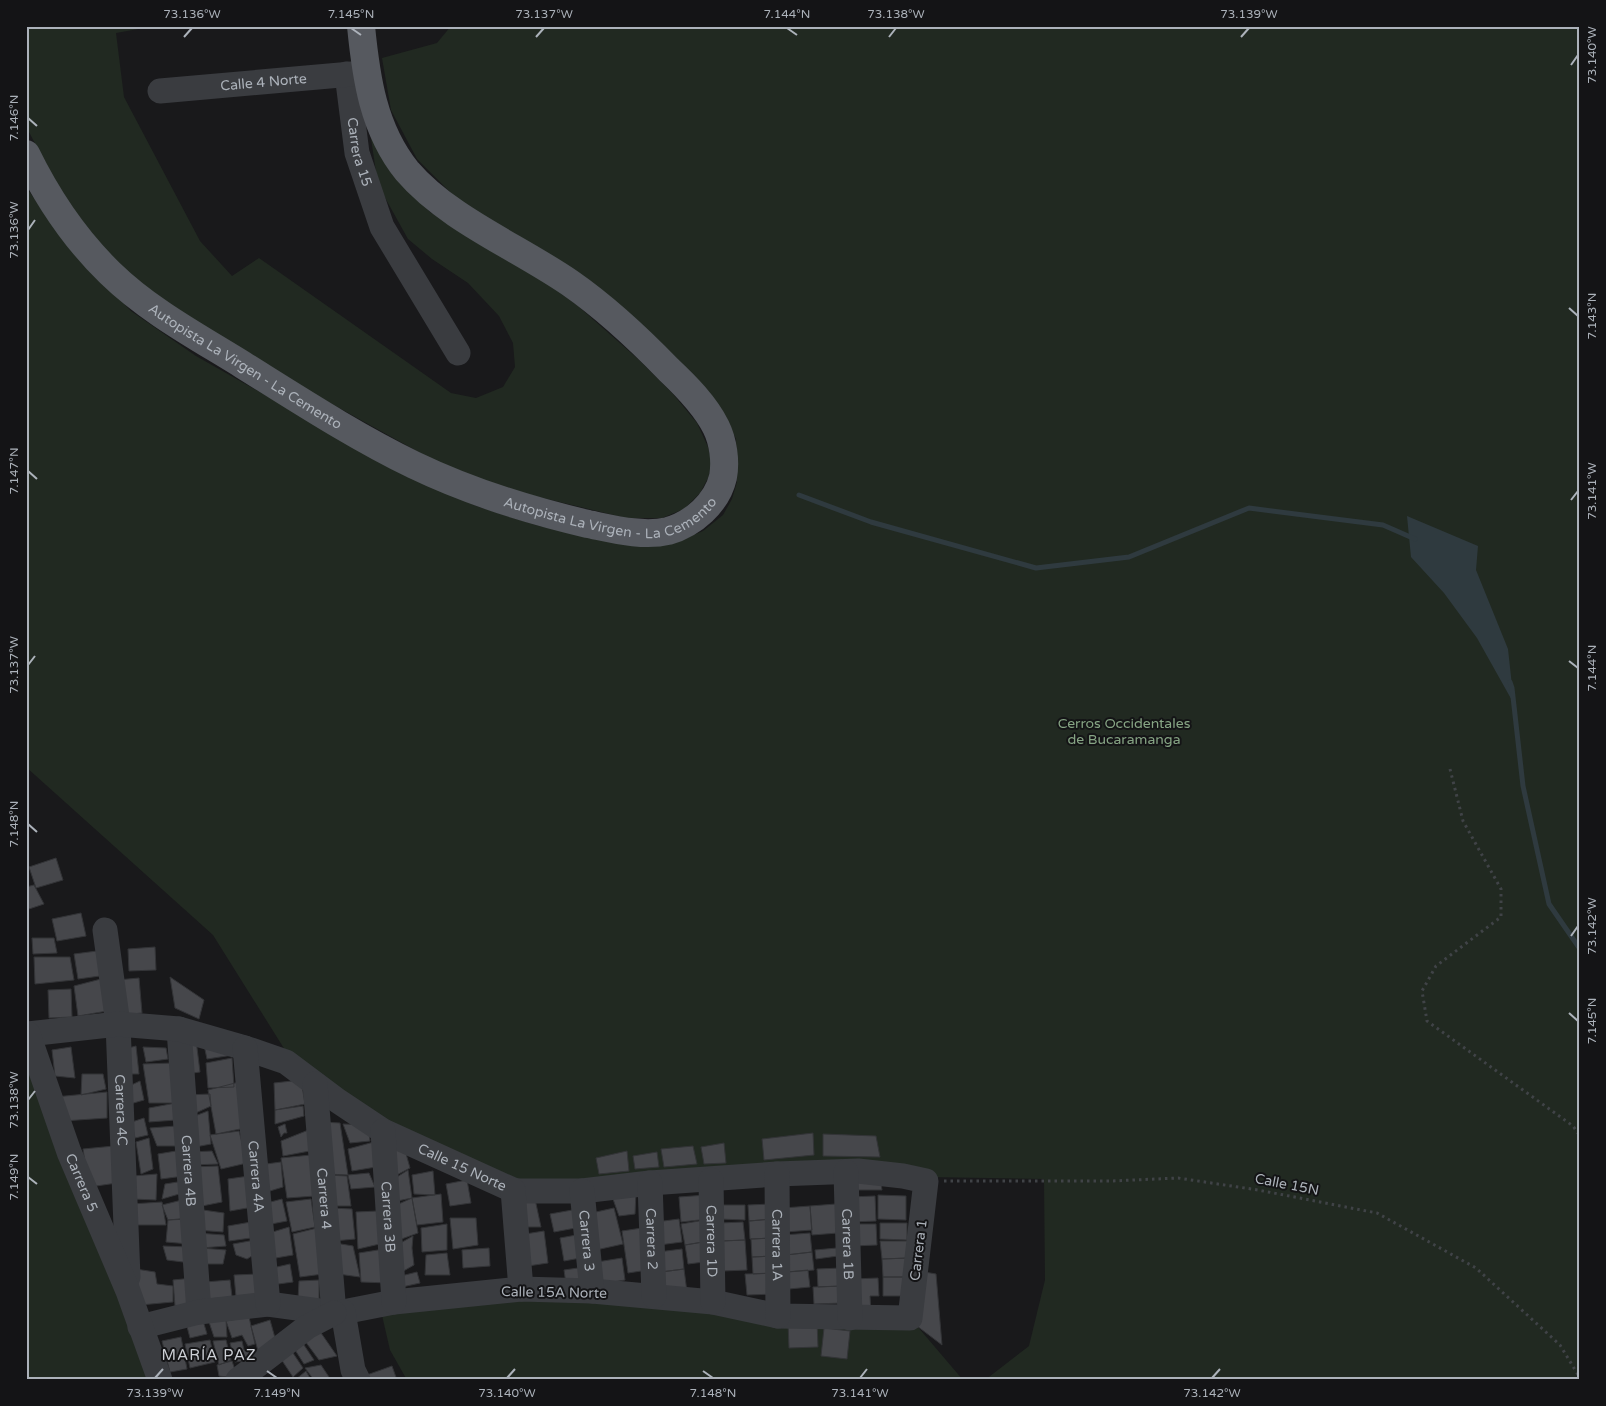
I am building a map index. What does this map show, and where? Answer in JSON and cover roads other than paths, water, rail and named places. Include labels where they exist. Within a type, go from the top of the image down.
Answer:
[{"type":"main road","name":"Autopista La Virgen - La Cemento","points":[[26,154],[57,207],[80,240],[110,273],[140,299],[178,325],[384,449],[476,492],[566,519],[606,528],[641,533],[666,531],[688,523],[703,511],[715,495],[723,476],[724,453],[716,427],[688,388],[657,357],[591,298],[453,211],[423,188],[405,168],[380,124],[371,98],[356,73],[361,26]]},
{"type":"street","name":"Calle 4 Norte","points":[[160,91],[356,73]]},
{"type":"street","name":"Carrera 15","points":[[356,73],[357,153],[382,227],[458,353]]},
{"type":"street","name":"Carrera 4C","points":[[105,930],[118,1024],[128,1291]]},
{"type":"street","name":"Calle 15 Norte","points":[[27,1033],[118,1024],[180,1029],[245,1048],[286,1062],[383,1132],[513,1190],[582,1191],[650,1183],[777,1174],[858,1171],[926,1181]]},
{"type":"street","name":"Carrera 4B","points":[[180,1029],[199,1312]]},
{"type":"street","name":"Carrera 5","points":[[27,1033],[69,1152],[128,1291],[160,1380]]},
{"type":"street","name":"Carrera 4A","points":[[245,1048],[268,1304]]},
{"type":"street","name":"Carrera 4","points":[[315,1084],[339,1312],[353,1370],[358,1380]]},
{"type":"street","name":"Carrera 3B","points":[[383,1132],[394,1302]]},
{"type":"street","name":"Carrera 1B","points":[[846,1172],[850,1318]]},
{"type":"street","name":"Carrera 1A","points":[[777,1174],[778,1316]]},
{"type":"street","name":"Carrera 1D","points":[[711,1180],[713,1302]]},
{"type":"street","name":"Carrera 1","points":[[910,1318],[926,1181]]},
{"type":"street","name":"Carrera 2","points":[[650,1183],[654,1296]]},
{"type":"street","points":[[513,1190],[521,1289]]},
{"type":"street","name":"Carrera 3","points":[[582,1191],[592,1291]]},
{"type":"street","name":"Calle 15A Norte","points":[[140,1327],[199,1312],[268,1304],[339,1312],[394,1302],[521,1289],[592,1291],[713,1302],[778,1316],[910,1318]]},
{"type":"street","points":[[238,1380],[307,1328],[339,1312]]},
{"type":"waterway","points":[[799,495],[871,522],[1036,568],[1129,557],[1249,508],[1383,525],[1415,539]]},
{"type":"waterway","points":[[1510,682],[1523,786],[1549,904],[1580,949]]},
{"type":"district","name":"MARÍA PAZ","points":[[209,1355]]},
{"type":"park label","name":"Cerros Occidentales de Bucaramanga","points":[[1124,732]]}]
